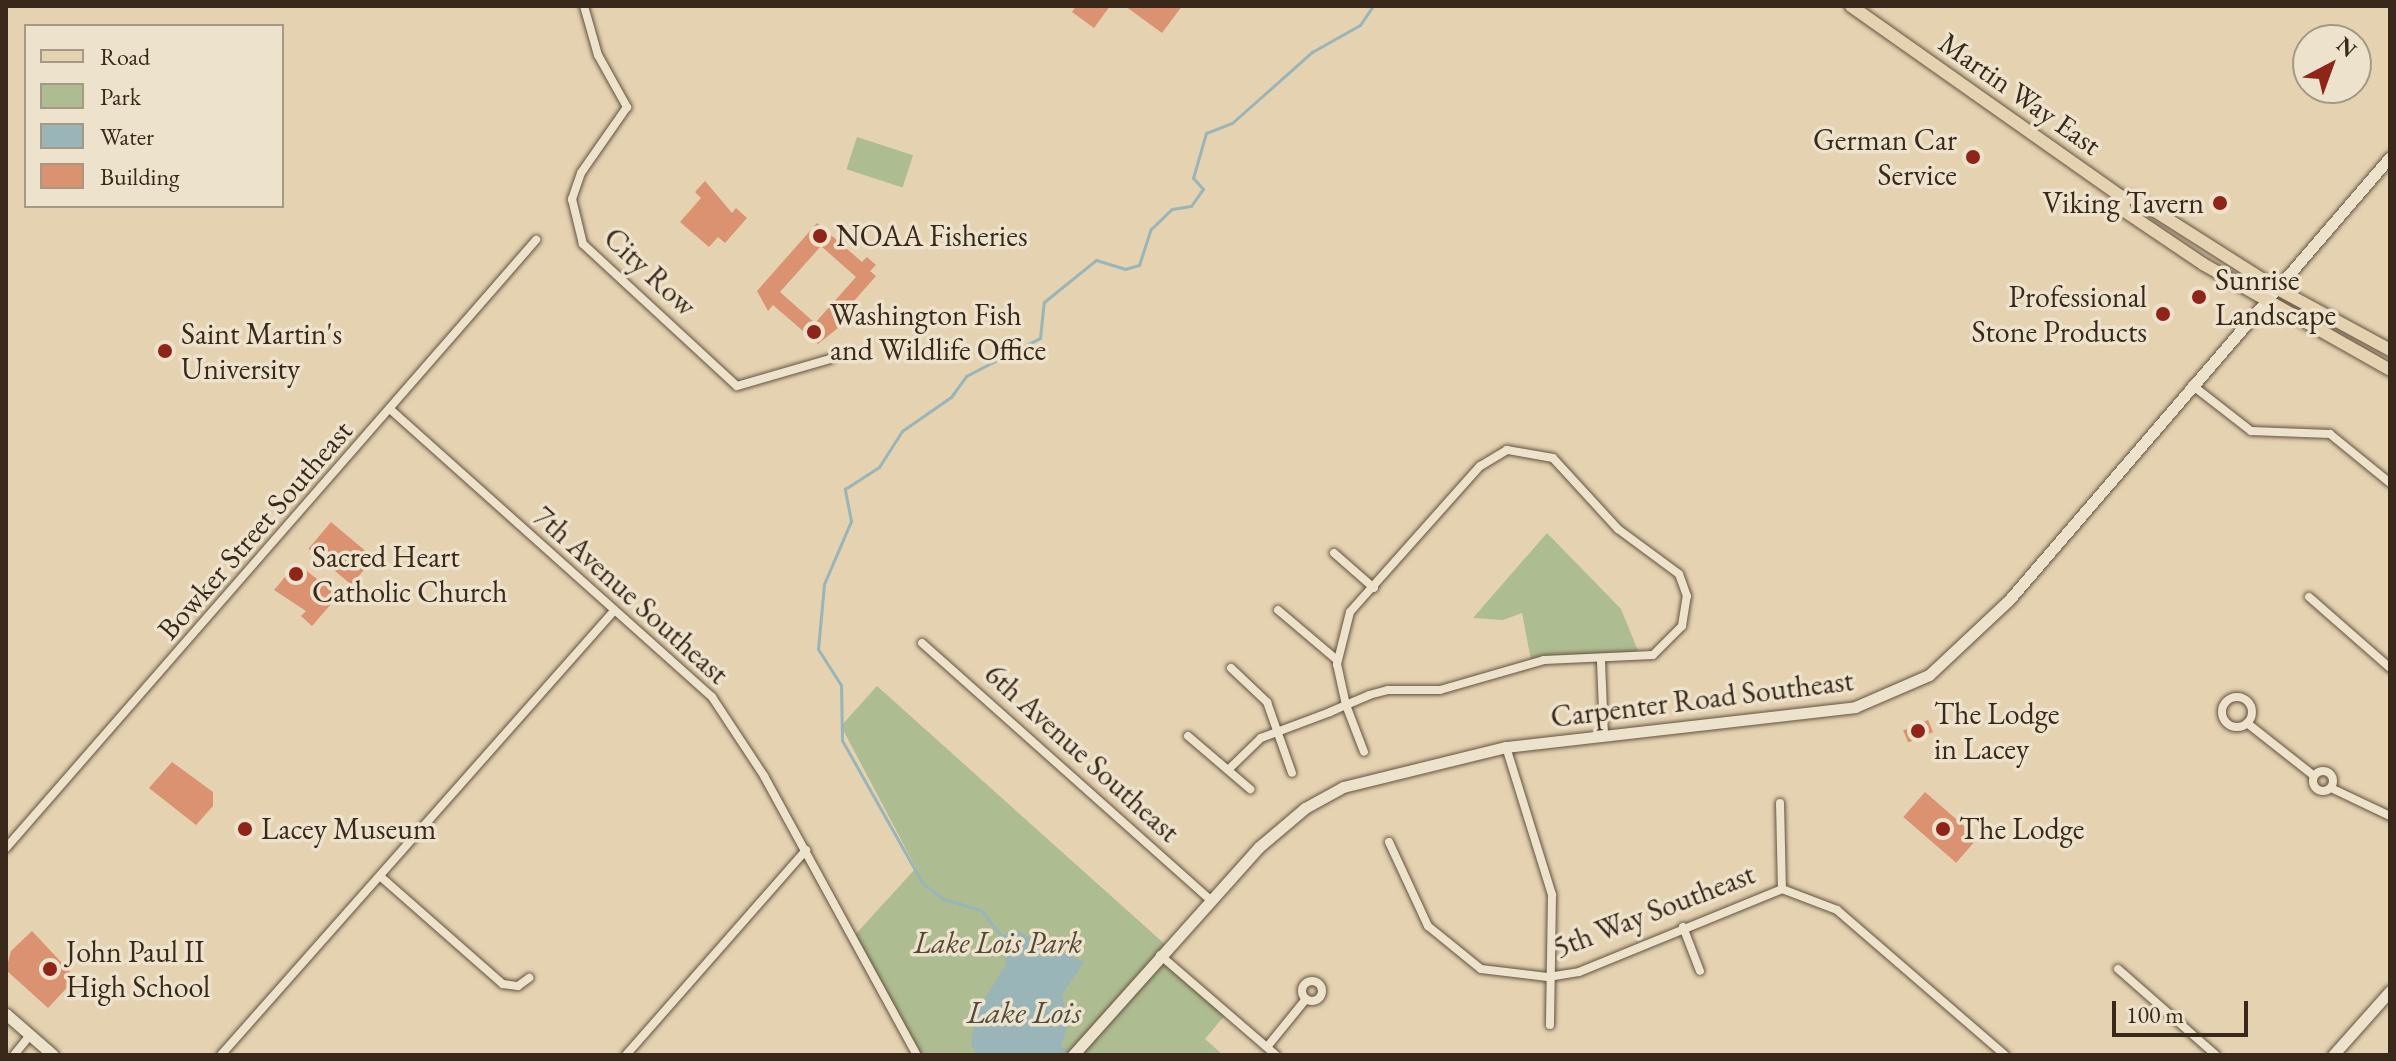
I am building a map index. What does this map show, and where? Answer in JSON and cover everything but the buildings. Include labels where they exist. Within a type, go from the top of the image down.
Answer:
[{"type":"main road","name":"Martin Way East","points":[[1851,6],[2120,196],[2136,199],[2276,288],[2390,350]]},
{"type":"main road","name":"Carpenter Road Southeast","points":[[1073,1055],[1210,900],[1285,823],[1343,787],[1506,747],[1855,707],[1917,683],[1984,628],[2390,157]]},
{"type":"main road","name":"Martin Way East","points":[[2120,196],[2126,212],[2264,301],[2390,370]]},
{"type":"main road","points":[[2333,1055],[2390,991]]},
{"type":"main road","points":[[6,1014],[53,1055]]},
{"type":"street","name":"City Row","points":[[584,6],[602,65],[627,107],[581,173],[572,199],[583,244],[737,386],[830,359]]},
{"type":"street","name":"Bowker Street Southeast","points":[[6,848],[391,410],[536,240]]},
{"type":"street","points":[[2192,385],[2251,431],[2330,434],[2390,483]]},
{"type":"street","name":"7th Avenue Southeast","points":[[391,410],[613,612],[712,697],[806,850],[917,1055]]},
{"type":"street","points":[[1228,770],[1261,738],[1346,705],[1388,690],[1458,686],[1531,662],[1640,659],[1665,648],[1686,615],[1684,582],[1673,564],[1599,512],[1569,472],[1531,450],[1507,450],[1480,466],[1350,612],[1337,660],[1346,705],[1364,752]]},
{"type":"street","points":[[1334,553],[1374,588]]},
{"type":"street","points":[[2309,597],[2390,668]]},
{"type":"street","points":[[1278,610],[1337,660]]},
{"type":"street","points":[[221,1055],[613,612]]},
{"type":"street","name":"6th Avenue Southeast","points":[[922,643],[1210,900]]},
{"type":"street","points":[[1601,661],[1604,735]]},
{"type":"street","points":[[1231,668],[1267,702],[1292,773]]},
{"type":"street","points":[[2247,723],[2314,776],[2315,789],[2331,788],[2390,816]]},
{"type":"street","points":[[1188,736],[1250,789]]},
{"type":"street","name":"5th Way Southeast","points":[[1506,747],[1552,895],[1548,977],[1579,972],[1782,889],[1837,910],[2005,1055]]},
{"type":"street","points":[[2314,776],[2329,773],[2331,788]]},
{"type":"street","points":[[1780,803],[1782,889]]},
{"type":"street","points":[[1389,842],[1428,926],[1453,949],[1481,969],[1548,977],[1550,1025]]},
{"type":"street","points":[[626,1055],[806,850]]},
{"type":"street","points":[[381,877],[503,984],[518,986],[529,978]]},
{"type":"street","points":[[1683,927],[1700,971]]},
{"type":"street","points":[[1160,955],[1276,1055]]},
{"type":"street","points":[[2118,969],[2216,1055]]},
{"type":"street","points":[[1267,1047],[1306,999]]},
{"type":"street","points":[[14,1055],[30,1035]]},
{"type":"green space","points":[[857,137],[913,155],[903,188],[846,169]]},
{"type":"green space","points":[[1547,533],[1621,609],[1641,658],[1531,660],[1522,613],[1503,620],[1473,618]]},
{"type":"green space","name":"Lake Lois Park","points":[[877,686],[1168,947],[1161,961],[1225,1015],[1205,1039],[1223,1055],[917,1055],[853,937],[916,868],[841,726]]},
{"type":"water","name":"Lake Lois","points":[[1013,929],[1084,962],[1062,995],[1068,1026],[1061,1046],[1073,1055],[977,1055],[971,1044],[976,1012],[1006,965],[1001,936]]},
{"type":"waterway","points":[[1002,937],[981,910],[945,900],[923,884],[842,740],[841,685],[818,649],[824,584],[851,521],[845,489],[879,467],[902,431],[951,397],[966,376],[1040,338],[1044,302],[1096,260],[1125,269],[1139,265],[1151,229],[1172,209],[1191,206],[1203,189],[1193,178],[1206,133],[1232,123],[1312,52],[1360,25],[1373,6]]},
{"type":"place","name":"German Car Service","points":[[1973,157]]},
{"type":"place","name":"Viking Tavern","points":[[2220,203]]},
{"type":"place","name":"NOAA Fisheries","points":[[820,236]]},
{"type":"place","name":"Sunrise Landscape","points":[[2199,297]]},
{"type":"place","name":"Professional Stone Products","points":[[2163,314]]},
{"type":"place","name":"Washington Fish and Wildlife Office","points":[[814,332]]},
{"type":"place","name":"Saint Martin's University","points":[[165,351]]},
{"type":"place","name":"Sacred Heart Catholic Church","points":[[296,574]]},
{"type":"place","name":"The Lodge in Lacey","points":[[1918,731]]},
{"type":"place","name":"Lacey Museum","points":[[245,829]]},
{"type":"place","name":"The Lodge","points":[[1943,829]]},
{"type":"place","name":"John Paul II High School","points":[[50,969]]}]
